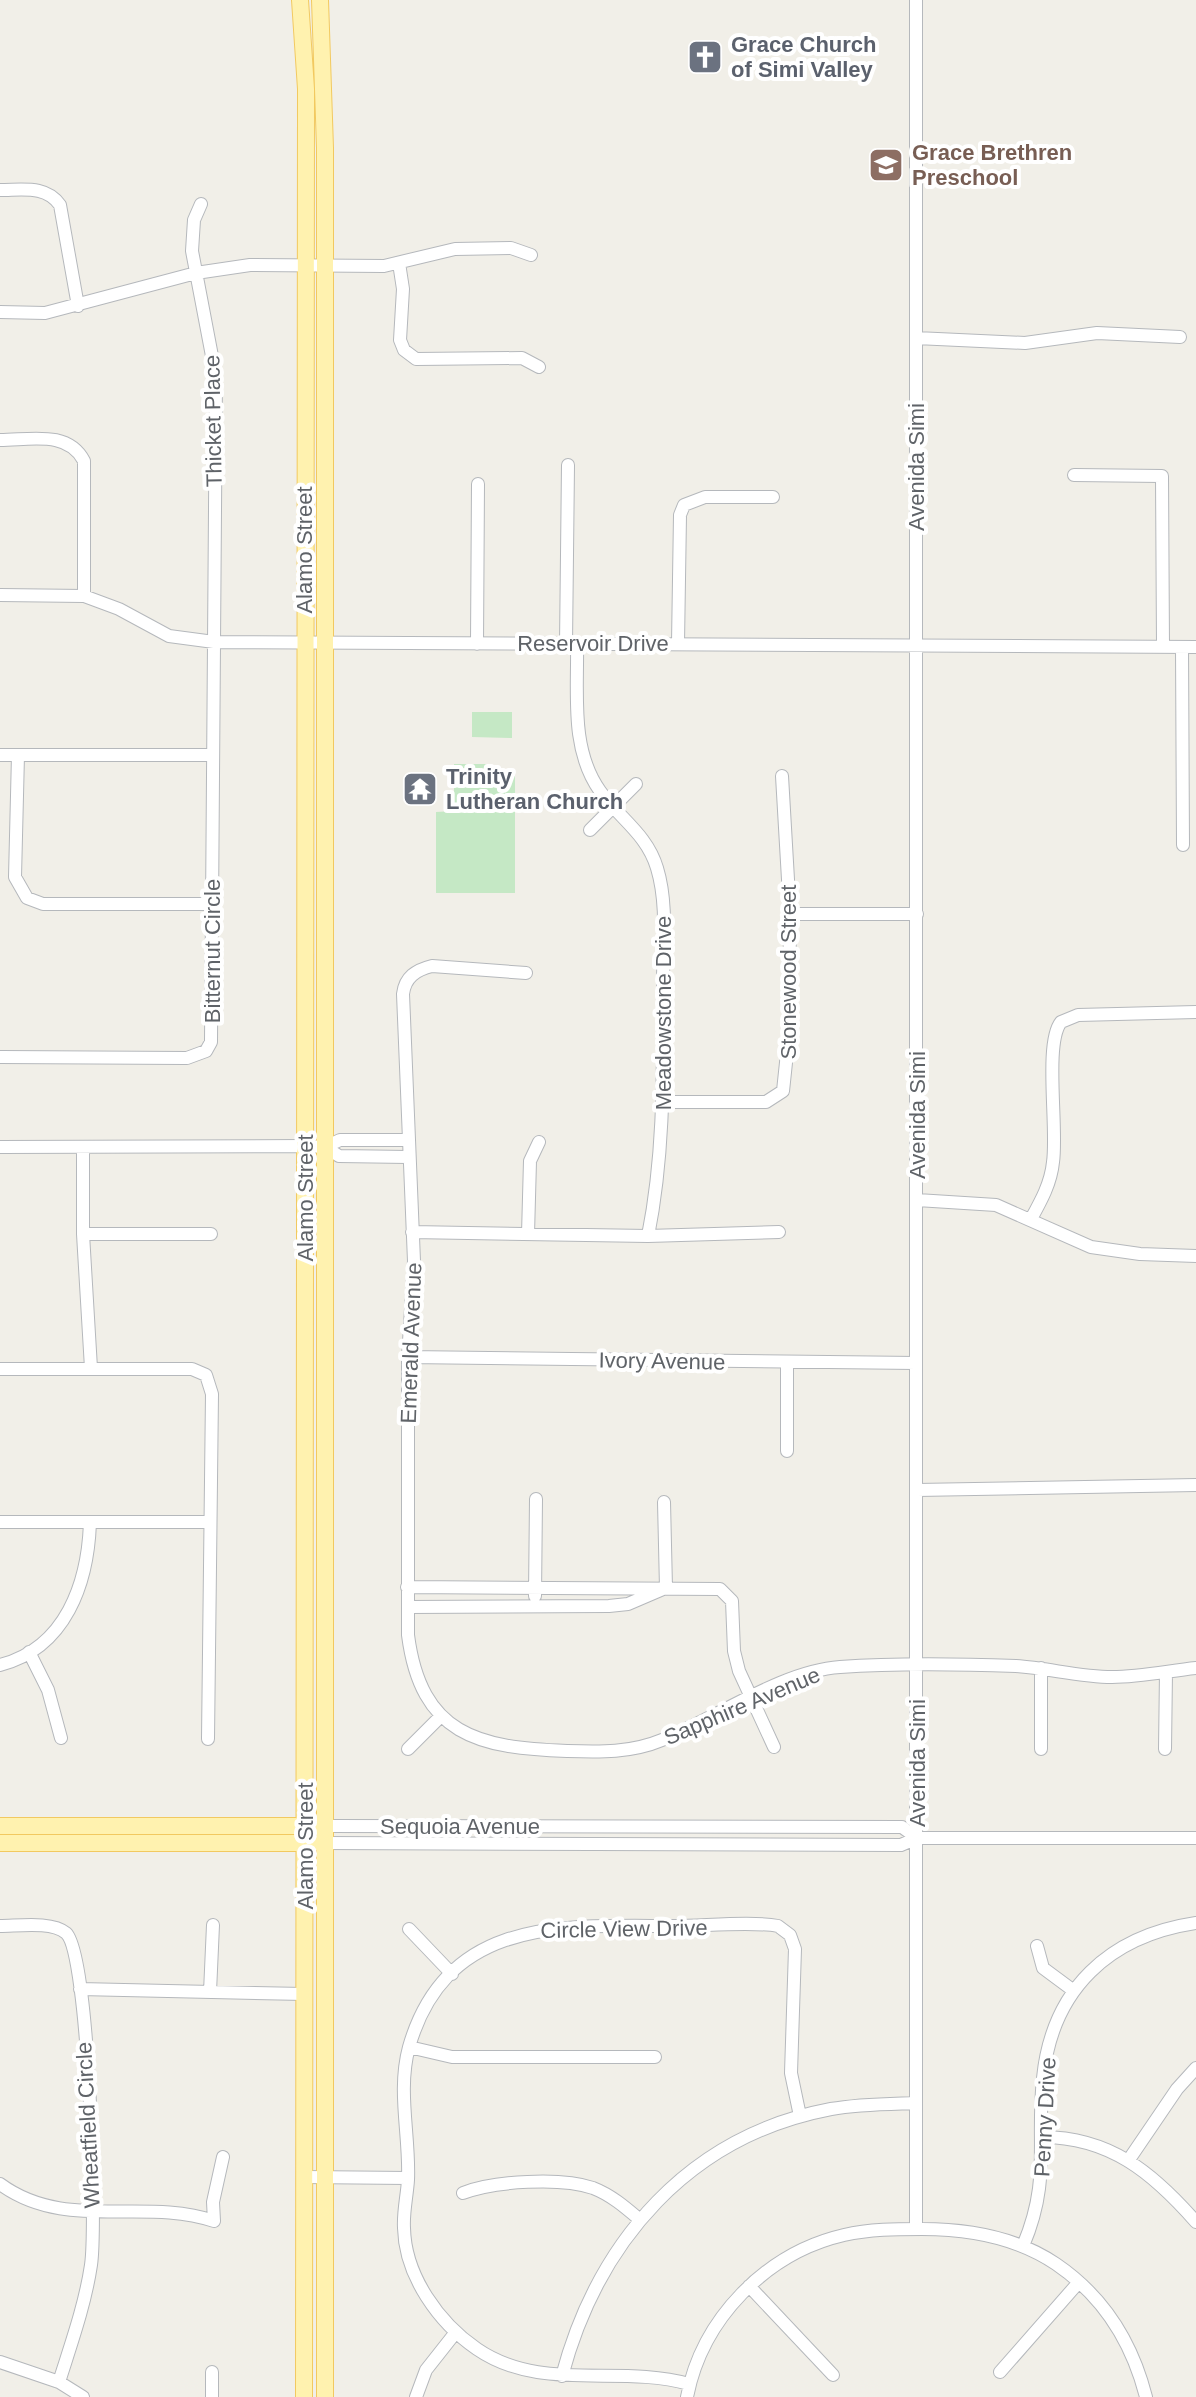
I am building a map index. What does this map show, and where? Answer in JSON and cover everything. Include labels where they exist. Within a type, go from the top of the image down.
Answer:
[{"type":"main road","name":"Alamo Street","points":[[300,0],[306,89],[304,2397]]},
{"type":"main road","name":"Alamo Street","points":[[320,0],[325,92],[325,2397]]},
{"type":"main road","name":"Sequoia Avenue","points":[[0,1826],[323,1834]]},
{"type":"main road","name":"Sequoia Avenue","points":[[0,1843],[305,1834]]},
{"type":"street","name":"Avenida Simi","points":[[916,0],[916,2229]]},
{"type":"street","points":[[0,190],[42,190],[53,194],[60,205],[78,306]]},
{"type":"street","name":"Thicket Place","points":[[201,204],[192,234],[196,273],[216,377],[214,642]]},
{"type":"street","points":[[0,312],[45,313],[196,273],[250,265],[399,263],[455,249],[511,248],[531,255]]},
{"type":"street","points":[[399,263],[403,289],[399,332],[403,348],[416,359],[522,358],[539,367]]},
{"type":"street","points":[[916,338],[1025,343],[1097,333],[1180,337]]},
{"type":"street","points":[[0,440],[60,440],[78,449],[84,461],[84,596]]},
{"type":"street","name":"Meadowstone Drive","points":[[568,465],[572,644],[580,747],[593,780],[645,842],[662,884],[663,1102],[660,1167],[648,1236]]},
{"type":"street","points":[[1074,475],[1162,476],[1163,646]]},
{"type":"street","points":[[477,644],[478,484]]},
{"type":"street","points":[[678,643],[680,515],[684,505],[705,497],[773,497]]},
{"type":"street","name":"Reservoir Drive","points":[[0,595],[84,596],[119,609],[169,636],[214,642],[916,643],[1196,647]]},
{"type":"street","name":"Bitternut Circle","points":[[0,1057],[187,1058],[206,1051],[212,1032],[211,755],[214,642]]},
{"type":"street","points":[[1182,647],[1183,845]]},
{"type":"street","points":[[0,755],[211,755]]},
{"type":"street","points":[[18,755],[15,877],[27,898],[43,904],[211,904]]},
{"type":"street","name":"Stonewood Street","points":[[663,1102],[766,1102],[783,1091],[789,1034],[790,914],[782,776]]},
{"type":"street","points":[[590,830],[636,784]]},
{"type":"street","points":[[790,914],[917,914]]},
{"type":"street","name":"Emerald Avenue","points":[[441,1716],[411,1661],[408,1607],[408,1357],[414,1261],[403,994],[407,979],[419,969],[432,966],[526,973]]},
{"type":"street","points":[[1031,1219],[1045,1193],[1053,1166],[1054,1062],[1051,1043],[1061,1022],[1078,1015],[1196,1012]]},
{"type":"street","points":[[0,1147],[325,1147],[340,1140],[408,1140]]},
{"type":"street","points":[[528,1234],[530,1161],[539,1142]]},
{"type":"street","points":[[325,1147],[339,1156],[408,1157]]},
{"type":"street","points":[[83,1148],[83,1234],[91,1368]]},
{"type":"street","points":[[917,1200],[981,1202],[1031,1219],[1066,1238],[1091,1247],[1140,1254],[1196,1256]]},
{"type":"street","points":[[412,1232],[648,1236],[779,1232]]},
{"type":"street","points":[[83,1234],[211,1234]]},
{"type":"street","name":"Ivory Avenue","points":[[408,1357],[787,1364],[916,1363]]},
{"type":"street","points":[[787,1364],[787,1451]]},
{"type":"street","points":[[0,1369],[192,1369],[206,1375],[212,1394],[208,1739]]},
{"type":"street","points":[[917,1490],[1196,1485]]},
{"type":"street","points":[[535,1607],[536,1499]]},
{"type":"street","points":[[664,1502],[666,1588]]},
{"type":"street","points":[[0,1522],[210,1522]]},
{"type":"street","points":[[0,1665],[29,1652],[56,1630],[76,1598],[85,1572],[90,1522]]},
{"type":"street","points":[[407,1587],[711,1588],[727,1594],[733,1610],[734,1651],[774,1747]]},
{"type":"street","points":[[408,1607],[628,1604],[666,1588]]},
{"type":"street","points":[[29,1652],[48,1690],[61,1738]]},
{"type":"street","name":"Sapphire Avenue","points":[[441,1716],[469,1736],[502,1748],[611,1752],[661,1741],[815,1671],[839,1667],[1041,1668],[1108,1677],[1196,1668]]},
{"type":"street","points":[[1041,1668],[1041,1749]]},
{"type":"street","points":[[1165,1749],[1166,1672]]},
{"type":"street","points":[[408,1749],[441,1716]]},
{"type":"street","name":"Sequoia Avenue","points":[[323,1834],[902,1827],[917,1838]]},
{"type":"street","name":"Sequoia Avenue","points":[[323,1834],[901,1845],[917,1838],[1196,1838]]},
{"type":"street","name":"Penny Drive","points":[[1023,2246],[1040,2198],[1046,2053],[1057,2020],[1074,1991],[1097,1964],[1128,1943],[1166,1928],[1196,1923]]},
{"type":"street","points":[[210,1992],[213,1925]]},
{"type":"street","name":"Wheatfield Circle","points":[[0,1926],[50,1927],[68,1934],[73,1942],[80,1989],[91,2118],[91,2264],[79,2320],[59,2382]]},
{"type":"street","name":"Circle View Drive","points":[[688,2390],[655,2376],[562,2376],[535,2373],[504,2363],[456,2332],[429,2301],[412,2264],[404,2229],[408,2178],[403,2084],[409,2047],[427,2006],[452,1974],[493,1945],[546,1928],[778,1926],[790,1935],[795,1949],[791,1970],[791,2073],[800,2116]]},
{"type":"street","points":[[409,1929],[452,1974]]},
{"type":"street","points":[[1037,1946],[1043,1968],[1074,1991]]},
{"type":"street","points":[[80,1989],[304,1994]]},
{"type":"street","points":[[409,2047],[452,2057],[655,2057]]},
{"type":"street","points":[[1128,2161],[1177,2089],[1196,2068]]},
{"type":"street","points":[[562,2376],[573,2334],[590,2293],[611,2256],[639,2219],[671,2187],[710,2157],[754,2133],[800,2116],[857,2105],[916,2103]]},
{"type":"street","points":[[1042,2137],[1089,2141],[1128,2161],[1164,2189],[1196,2220]]},
{"type":"street","points":[[0,2184],[19,2198],[55,2209],[92,2213],[192,2213],[214,2221],[213,2202],[223,2157]]},
{"type":"street","points":[[304,2177],[408,2178]]},
{"type":"street","points":[[463,2193],[486,2184],[575,2184],[607,2194],[639,2219]]},
{"type":"street","points":[[688,2390],[712,2331],[749,2286],[784,2259],[823,2241],[865,2231],[916,2229],[969,2231],[1023,2246],[1079,2282],[1124,2337],[1146,2397]]},
{"type":"street","points":[[1000,2372],[1079,2282]]},
{"type":"street","points":[[749,2286],[833,2375]]},
{"type":"street","points":[[416,2397],[426,2370],[456,2332]]},
{"type":"street","points":[[0,2362],[59,2382],[83,2397]]},
{"type":"street","points":[[212,2372],[212,2397]]},
{"type":"green space","points":[[472,712],[512,712],[512,738],[472,737]]},
{"type":"green space","points":[[454,764],[487,764],[487,776],[515,776],[515,893],[436,893],[436,812],[454,811]]},
{"type":"place","name":"Grace Church of Simi Valley","points":[[705,57]]},
{"type":"place","name":"Grace Brethren Preschool","points":[[886,165]]},
{"type":"place","name":"Trinity Lutheran Church","points":[[420,789]]}]
